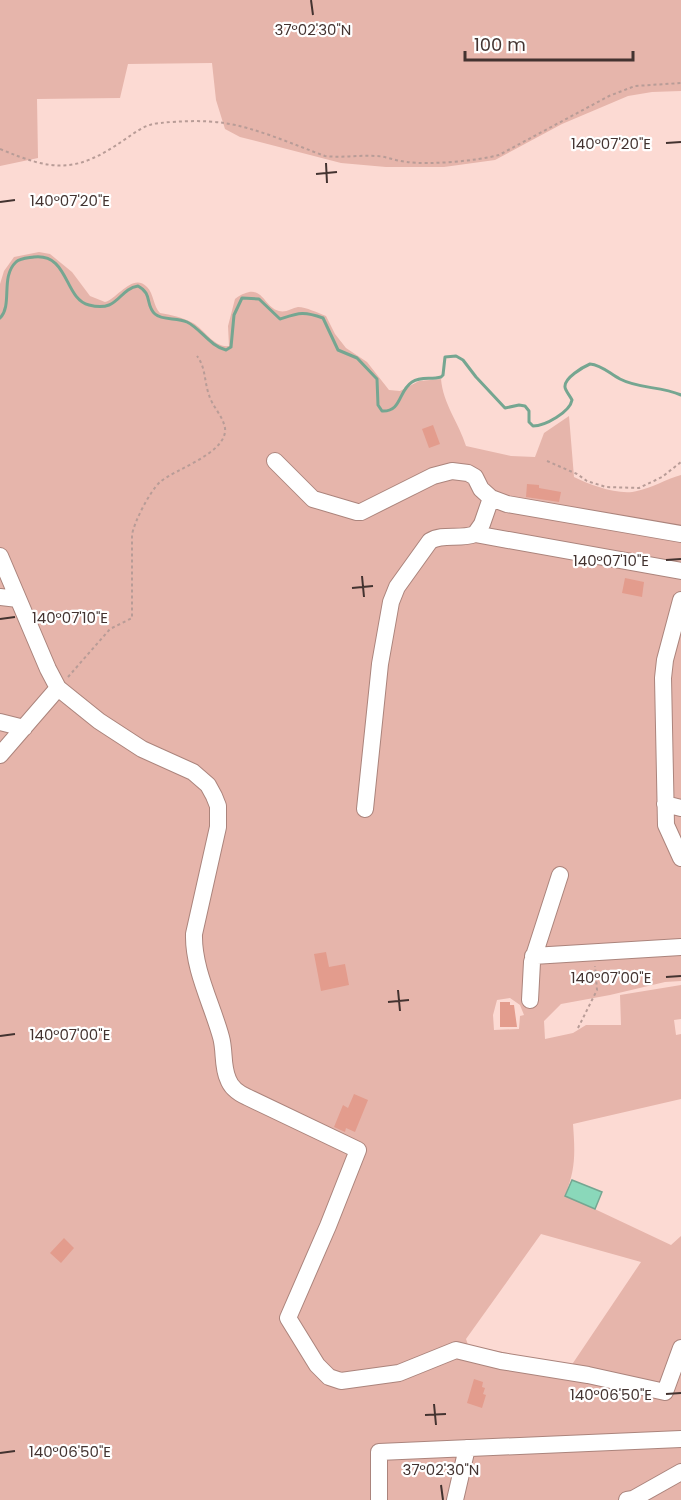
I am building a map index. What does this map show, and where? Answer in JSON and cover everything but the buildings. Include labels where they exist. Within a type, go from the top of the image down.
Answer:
[{"type":"street","points":[[275,461],[313,499],[357,512],[433,476],[452,471],[468,473],[475,477],[481,489],[491,498],[507,504],[681,534]]},
{"type":"street","points":[[475,534],[482,524],[491,498]]},
{"type":"street","points":[[365,809],[382,652],[391,602],[397,587],[430,541],[435,538],[460,538],[475,534],[681,571]]},
{"type":"street","points":[[0,556],[58,688],[99,721],[142,749],[193,772],[208,785],[218,806],[219,816],[194,943],[198,965],[222,1040],[228,1078],[237,1092],[358,1150],[288,1318],[317,1365],[329,1377],[341,1381],[381,1377],[399,1373],[456,1350],[501,1361],[588,1375],[665,1392],[681,1348]]},
{"type":"street","points":[[0,597],[18,599]]},
{"type":"street","points":[[681,600],[665,660],[663,678],[673,806],[666,825],[681,858]]},
{"type":"street","points":[[0,756],[58,688]]},
{"type":"street","points":[[0,722],[24,728]]},
{"type":"street","points":[[530,1000],[533,956],[560,875]]},
{"type":"street","points":[[533,956],[681,947]]},
{"type":"street","points":[[379,1500],[379,1452],[681,1439]]},
{"type":"street","points":[[455,1500],[467,1448]]},
{"type":"street","points":[[627,1500],[633,1499],[681,1472]]},
{"type":"path","points":[[0,149],[34,162],[60,166],[85,163],[123,141],[141,127],[159,123],[224,123],[333,157],[378,155],[408,162],[470,160],[499,155],[519,142],[609,96],[634,86],[681,83]]},
{"type":"path","points":[[58,688],[110,629],[132,618],[131,543],[133,529],[156,488],[165,479],[195,463],[221,442],[225,435],[222,419],[213,407],[208,392],[204,366],[197,356]]},
{"type":"path","points":[[547,461],[578,474],[587,481],[606,487],[639,488],[662,477],[681,462]]},
{"type":"path","points":[[578,1028],[597,990],[595,952]]},
{"type":"shaded area","points":[[0,0],[681,0],[681,91],[628,96],[562,124],[495,160],[444,167],[386,167],[341,163],[240,137],[225,129],[216,100],[212,63],[128,64],[120,98],[37,99],[38,158],[0,166]]},
{"type":"shaded area","points":[[39,252],[50,254],[72,272],[90,296],[105,302],[131,284],[142,283],[149,290],[160,313],[193,323],[214,341],[224,346],[229,346],[228,326],[235,299],[244,294],[257,293],[273,309],[279,311],[298,307],[308,309],[326,316],[335,334],[346,348],[367,362],[389,390],[400,391],[419,381],[441,379],[445,397],[466,446],[511,456],[535,457],[544,433],[569,416],[574,477],[605,489],[630,492],[648,488],[681,475],[681,981],[665,982],[561,1004],[544,1021],[545,1039],[573,1033],[586,1025],[621,1025],[620,995],[681,985],[681,1019],[674,1020],[676,1035],[681,1034],[681,1099],[573,1124],[574,1160],[565,1195],[671,1245],[681,1236],[681,1500],[0,1500],[0,284],[4,271],[14,257]],"holes":[[[510,998],[520,1005],[524,1015],[520,1016],[519,1029],[494,1030],[493,1015],[497,1000]],[[541,1234],[641,1262],[571,1366],[468,1345],[466,1339]]]},
{"type":"shaded area","points":[[572,1180],[602,1192],[595,1209],[565,1196]]},
{"type":"waterway","points":[[0,318],[6,306],[7,283],[11,268],[22,259],[45,258],[54,262],[60,269],[81,301],[89,305],[106,306],[126,291],[138,286],[146,292],[150,307],[155,314],[162,318],[187,322],[215,345],[226,350],[231,347],[234,315],[242,298],[259,299],[280,319],[301,314],[323,318],[338,350],[357,358],[377,379],[378,405],[382,411],[397,405],[404,390],[412,382],[441,377],[445,357],[456,356],[463,360],[505,408],[525,406],[529,411],[529,422],[533,426],[550,421],[567,409],[572,400],[565,388],[568,380],[590,364],[627,382],[681,395]]}]
